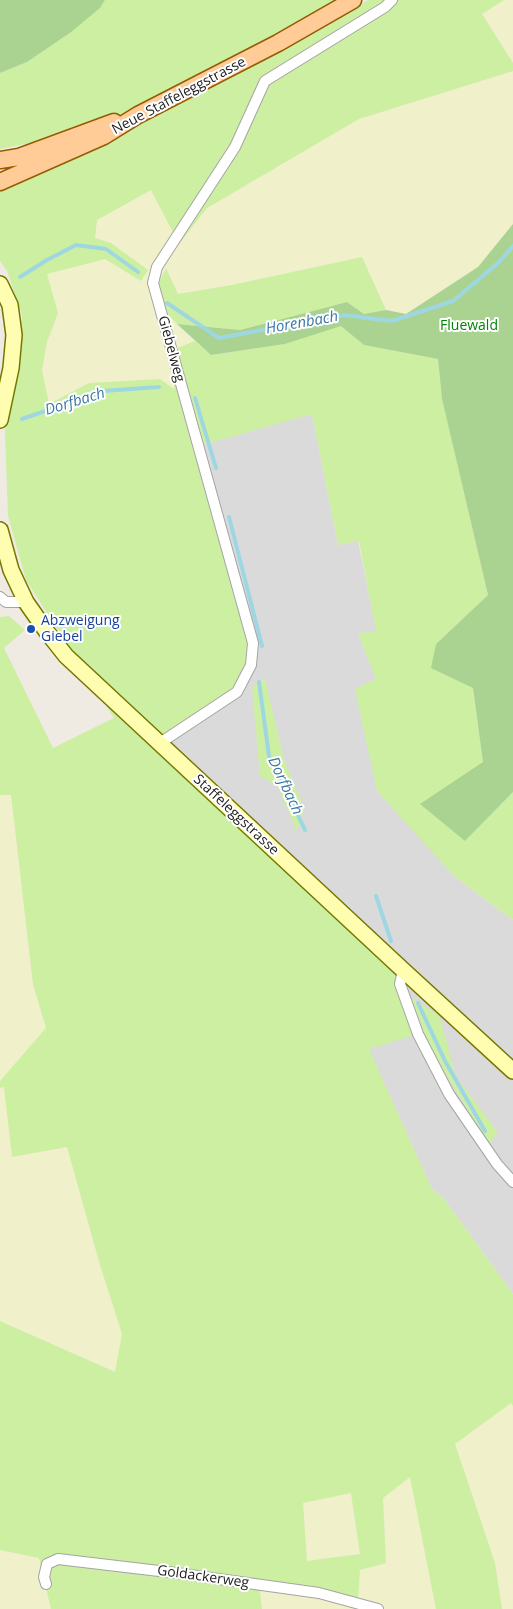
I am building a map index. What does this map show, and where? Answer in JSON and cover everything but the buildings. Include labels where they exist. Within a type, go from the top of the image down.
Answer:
[{"type":"main road","name":"Neue Staffeleggstrasse","points":[[0,182],[104,136],[138,115],[278,43],[353,0]]},
{"type":"main road","points":[[0,160],[19,157],[100,126],[138,115]]},
{"type":"main road","points":[[0,170],[6,168],[19,157]]},
{"type":"street","name":"Giebelweg","points":[[160,743],[237,692],[252,665],[253,643],[153,283],[156,267],[235,146],[265,81],[385,7],[392,0]]},
{"type":"street","points":[[0,284],[10,305],[14,335],[11,368],[0,420]]},
{"type":"street","name":"Staffeleggstrasse","points":[[0,530],[12,570],[26,602],[66,656],[402,970],[513,1071]]},
{"type":"street","points":[[0,597],[6,602],[26,602]]},
{"type":"street","points":[[402,970],[400,984],[418,1034],[444,1085],[497,1164],[513,1182]]},
{"type":"street","name":"Goldackerweg","points":[[46,1584],[44,1577],[47,1564],[58,1559],[319,1592],[378,1609]]},
{"type":"shaded area","points":[[312,413],[338,545],[358,541],[377,632],[358,633],[454,876],[513,920],[513,1294],[444,1199],[432,1189],[368,1049],[160,743],[198,446]]},
{"type":"green space","points":[[0,0],[105,0],[100,8],[71,32],[27,62],[0,73]]},
{"type":"green space","points":[[105,0],[335,0],[211,73],[128,113],[70,135],[0,149],[0,73],[27,62],[100,8]]},
{"type":"green space","points":[[368,0],[504,0],[482,14],[513,63],[513,71],[359,119],[207,208],[179,244],[151,190],[97,220],[95,238],[111,243],[148,270],[141,281],[105,259],[47,274],[58,313],[47,342],[42,370],[49,404],[89,383],[160,379],[174,389],[178,348],[195,341],[212,355],[285,344],[341,325],[364,345],[438,359],[442,399],[488,595],[436,644],[473,688],[483,762],[465,841],[513,792],[513,920],[454,876],[377,791],[355,689],[376,679],[358,633],[376,632],[359,541],[338,545],[312,414],[198,446],[253,643],[237,692],[160,743],[387,963],[400,984],[418,1034],[369,1049],[432,1189],[444,1199],[513,1294],[513,1406],[511,1403],[455,1444],[495,1563],[502,1609],[436,1609],[410,1477],[383,1498],[386,1563],[360,1570],[358,1600],[294,1584],[260,1591],[262,1609],[51,1609],[39,1558],[0,1550],[0,1321],[115,1372],[122,1334],[100,1265],[67,1147],[12,1157],[4,1087],[0,1088],[0,1081],[46,1028],[33,984],[11,795],[0,795],[0,617],[9,616],[25,630],[4,648],[53,748],[114,718],[26,580],[8,516],[5,432],[16,370],[22,315],[7,271],[0,261],[0,187],[223,82]],"holes":[[[351,1493],[360,1554],[307,1561],[303,1503]]]},
{"type":"green space","points":[[504,0],[513,0],[513,63],[482,14]]},
{"type":"green space","points":[[513,71],[513,224],[478,267],[406,314],[386,310],[362,257],[232,285],[178,294],[166,268],[151,297],[195,341],[178,348],[175,390],[89,383],[49,404],[42,370],[47,342],[58,313],[46,274],[105,259],[141,281],[111,243],[95,238],[97,220],[152,190],[179,244],[207,208],[359,119]]},
{"type":"green space","name":"Fluewald","points":[[513,224],[513,792],[465,841],[420,804],[483,762],[473,688],[431,668],[436,644],[488,595],[442,399],[438,359],[364,345],[341,326],[285,344],[211,355],[177,324],[240,330],[347,302],[364,314],[386,310],[406,314],[478,267]]},
{"type":"green space","points":[[362,257],[386,310],[364,314],[347,302],[240,330],[177,324],[151,297],[166,268],[178,294],[232,285]]},
{"type":"green space","points":[[265,679],[284,760],[304,808],[297,832],[278,787],[260,776],[252,687]]},
{"type":"green space","points":[[0,795],[11,795],[33,984],[46,1029],[0,1081]]},
{"type":"green space","points":[[410,997],[439,1015],[456,1077],[498,1132],[489,1144],[433,1054]]},
{"type":"green space","points":[[4,1086],[67,1147],[100,1265],[122,1334],[116,1372],[0,1321],[0,1088]]},
{"type":"green space","points":[[511,1403],[513,1406],[513,1609],[502,1609],[495,1563],[455,1444]]},
{"type":"green space","points":[[410,1476],[436,1609],[262,1609],[260,1591],[294,1584],[358,1600],[360,1570],[386,1563],[383,1498]]},
{"type":"green space","points":[[351,1493],[360,1554],[307,1561],[303,1502]]},
{"type":"green space","points":[[0,1550],[39,1558],[51,1609],[0,1609]]},
{"type":"waterway","name":"Horenbach","points":[[20,277],[76,245],[106,249],[138,272]]},
{"type":"waterway","name":"Horenbach","points":[[167,303],[219,338],[344,315],[392,321],[453,301],[498,263],[513,246]]},
{"type":"waterway","name":"Dorfbach","points":[[22,419],[103,391],[159,387]]},
{"type":"waterway","name":"Dorfbach","points":[[195,398],[216,468]]},
{"type":"waterway","name":"Dorfbach","points":[[229,517],[262,646]]},
{"type":"waterway","name":"Dorfbach","points":[[259,682],[269,756],[305,830]]},
{"type":"waterway","name":"Dorfbach","points":[[376,896],[391,941]]},
{"type":"waterway","name":"Dorfbach","points":[[418,1003],[445,1061],[485,1131]]},
{"type":"place","name":"Abzweigung Giebel","points":[[31,629]]}]
